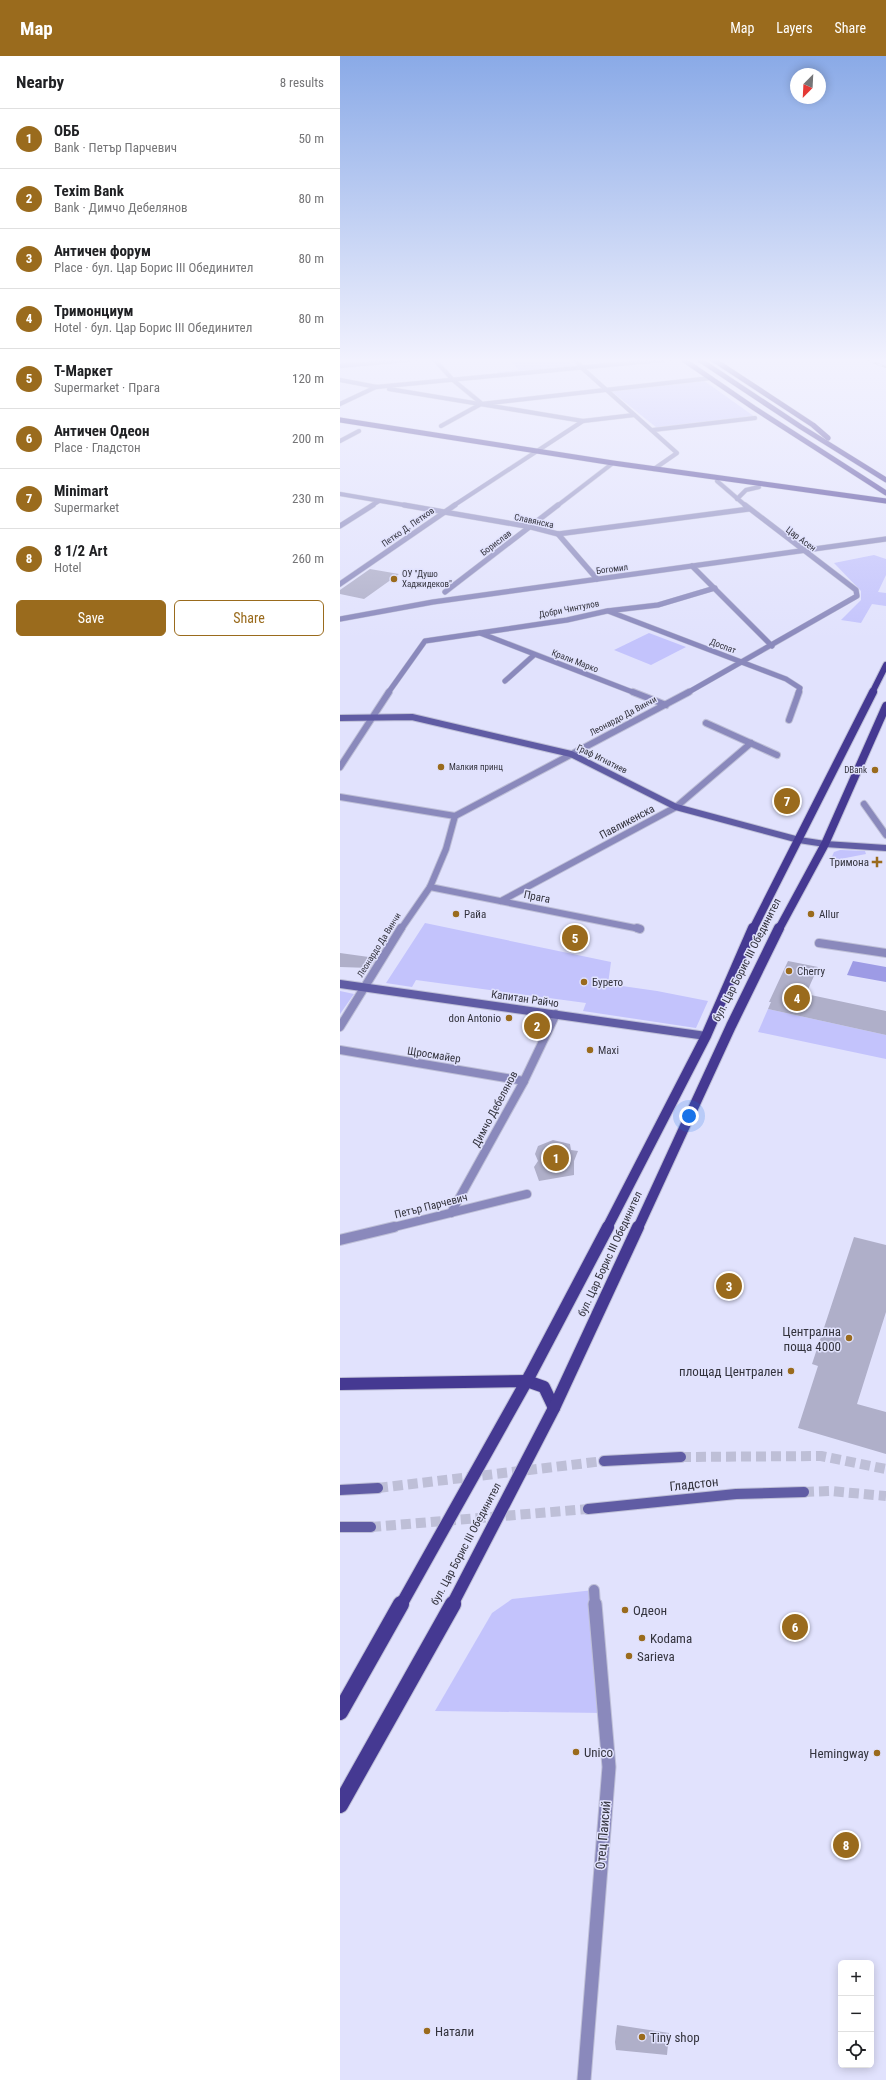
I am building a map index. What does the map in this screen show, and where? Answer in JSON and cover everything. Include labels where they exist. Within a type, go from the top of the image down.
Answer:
[{"type":"main road","points":[[547,452],[654,469],[886,501]]},
{"type":"main road","points":[[824,452],[886,492]]},
{"type":"main road","points":[[842,452],[886,480]]},
{"type":"main road","points":[[845,452],[851,458]]},
{"type":"main road","points":[[690,474],[717,481],[886,506]]},
{"type":"main road","points":[[843,494],[864,490],[867,485],[863,477]]},
{"type":"main road","name":"бул. Цар Борис III Обединител","points":[[340,1712],[527,1381],[706,1036],[754,926],[799,840],[886,665]]},
{"type":"main road","name":"бул. Цар Борис III Обединител","points":[[340,1805],[465,1582],[554,1408],[731,1026],[775,936],[825,844],[886,706]]},
{"type":"main road","points":[[340,1384],[527,1381],[544,1387],[554,1408]]},
{"type":"street","name":"Петко Д. Петков","points":[[340,584],[444,512],[536,452]]},
{"type":"street","points":[[654,469],[676,452]]},
{"type":"street","name":"Борислав","points":[[445,592],[613,463]]},
{"type":"street","name":"Цар Асен","points":[[717,481],[748,509],[856,590]]},
{"type":"street","points":[[737,499],[746,490],[760,487]]},
{"type":"street","name":"Славянска","points":[[340,494],[531,527],[558,534],[748,509]]},
{"type":"street","points":[[340,526],[379,501]]},
{"type":"street","points":[[558,534],[597,578]]},
{"type":"street","name":"Богомил","points":[[340,619],[426,603],[886,539]]},
{"type":"street","points":[[692,566],[772,646]]},
{"type":"street","name":"Добри Чинтулов","points":[[370,718],[425,641],[567,620],[607,611],[658,605],[715,588]]},
{"type":"street","name":"Леонардо Да Винчи","points":[[340,1027],[364,987],[430,888],[446,849],[455,816],[666,705],[772,646],[853,600],[858,594],[856,590]]},
{"type":"street","name":"Доспат","points":[[607,611],[786,679],[800,688],[789,720]]},
{"type":"street","name":"Крали Марко","points":[[479,633],[666,705]]},
{"type":"street","points":[[505,681],[534,655]]},
{"type":"street","name":"Граф Игнатиев","points":[[340,718],[412,717],[571,754],[676,807],[799,840],[825,844],[886,848]]},
{"type":"street","points":[[340,767],[370,718]]},
{"type":"street","points":[[706,723],[778,755]]},
{"type":"street","name":"Павликенска","points":[[501,901],[676,807],[751,743]]},
{"type":"street","points":[[340,797],[455,816]]},
{"type":"street","points":[[864,804],[886,835]]},
{"type":"street","name":"Прага","points":[[430,888],[640,929]]},
{"type":"street","points":[[819,943],[886,953]]},
{"type":"street","name":"Капитан Райчо","points":[[340,984],[706,1036]]},
{"type":"street","name":"Димчо Дебелянов","points":[[451,1214],[524,1081],[556,1014]]},
{"type":"street","name":"Щросмайер","points":[[340,1050],[524,1081]]},
{"type":"street","name":"Петър Парчевич","points":[[340,1240],[528,1194]]},
{"type":"street","points":[[604,1461],[680,1457]]},
{"type":"street","points":[[340,1490],[378,1488]]},
{"type":"street","name":"Гладстон","points":[[588,1508],[736,1494],[804,1492]]},
{"type":"street","points":[[340,1526],[370,1527]]},
{"type":"street","name":"Отец Паисий","points":[[584,2080],[609,1767],[594,1590]]},
{"type":"shaded area","points":[[874,555],[886,559],[886,575],[878,592],[886,593],[886,606],[872,604],[861,623],[841,620],[861,600],[861,591],[834,563]]},
{"type":"shaded area","points":[[649,633],[686,647],[651,665],[614,650]]},
{"type":"shaded area","points":[[840,850],[865,851],[866,854],[830,861],[834,852]]},
{"type":"shaded area","points":[[425,923],[611,962],[608,984],[657,991],[708,1001],[696,1028],[583,1011],[586,1003],[416,980],[412,987],[386,983]]},
{"type":"shaded area","points":[[853,961],[886,967],[886,982],[847,975]]},
{"type":"shaded area","points":[[340,991],[354,994],[340,1014]]},
{"type":"shaded area","points":[[768,1009],[886,1035],[886,1059],[758,1032]]},
{"type":"shaded area","points":[[594,1590],[604,1713],[435,1711],[492,1613],[512,1599]]},
{"type":"building","name":"ОУ \"Душо Хаджидеков\"","points":[[370,569],[399,574],[364,599],[340,594],[340,590]]},
{"type":"building","points":[[340,953],[376,958],[370,968],[340,967]]},
{"type":"building","points":[[788,961],[818,967],[806,994],[886,1011],[886,1035],[768,1009],[771,1002],[769,1002]]},
{"type":"building","points":[[553,1140],[570,1144],[571,1150],[578,1151],[574,1161],[574,1175],[539,1181],[534,1167],[538,1161],[535,1154],[538,1146]]},
{"type":"building","name":"Централна поща 4000","points":[[854,1237],[886,1245],[886,1312],[857,1404],[886,1412],[886,1454],[798,1428],[818,1366],[812,1364]]},
{"type":"building","name":"Tiny shop","points":[[617,2025],[669,2033],[667,2055],[616,2050],[615,2042]]},
{"type":"tunnel","points":[[681,1457],[821,1456],[886,1469]]},
{"type":"tunnel","points":[[378,1488],[604,1461]]},
{"type":"tunnel","points":[[804,1492],[830,1491],[886,1496]]},
{"type":"tunnel","points":[[371,1527],[588,1509]]},
{"type":"place","name":"ОУ \"Душо Хаджидеков\"","points":[[394,579]]},
{"type":"place","name":"Малкия принц","points":[[441,767]]},
{"type":"place","name":"DBank","points":[[875,770]]},
{"type":"place","name":"Minimart","points":[[787,801]]},
{"type":"place","name":"Тримона","points":[[877,862]]},
{"type":"place","name":"Райа","points":[[456,914]]},
{"type":"place","name":"Allur","points":[[811,914]]},
{"type":"place","name":"Т-Маркет","points":[[575,938]]},
{"type":"place","name":"Cherry","points":[[789,971]]},
{"type":"place","name":"Бурето","points":[[584,982]]},
{"type":"place","name":"Тримонциум","points":[[797,998]]},
{"type":"place","name":"don Antonio","points":[[509,1018]]},
{"type":"place","name":"Texim Bank","points":[[537,1026]]},
{"type":"place","name":"Maxi","points":[[590,1050]]},
{"type":"place","name":"ОББ","points":[[556,1158]]},
{"type":"place","name":"Античен форум","points":[[729,1286]]},
{"type":"place","name":"Централна поща 4000","points":[[849,1338]]},
{"type":"place","name":"площад Централен","points":[[791,1371]]},
{"type":"place","name":"Одеон","points":[[625,1610]]},
{"type":"place","name":"Античен Одеон","points":[[795,1627]]},
{"type":"place","name":"Kodama","points":[[642,1638]]},
{"type":"place","name":"Sarieva","points":[[629,1656]]},
{"type":"place","name":"Unico","points":[[576,1752]]},
{"type":"place","name":"Hemingway","points":[[877,1753]]},
{"type":"place","name":"8 1/2 Art","points":[[846,1845]]},
{"type":"place","name":"Натали","points":[[427,2031]]},
{"type":"place","name":"Tiny shop","points":[[642,2037]]}]
